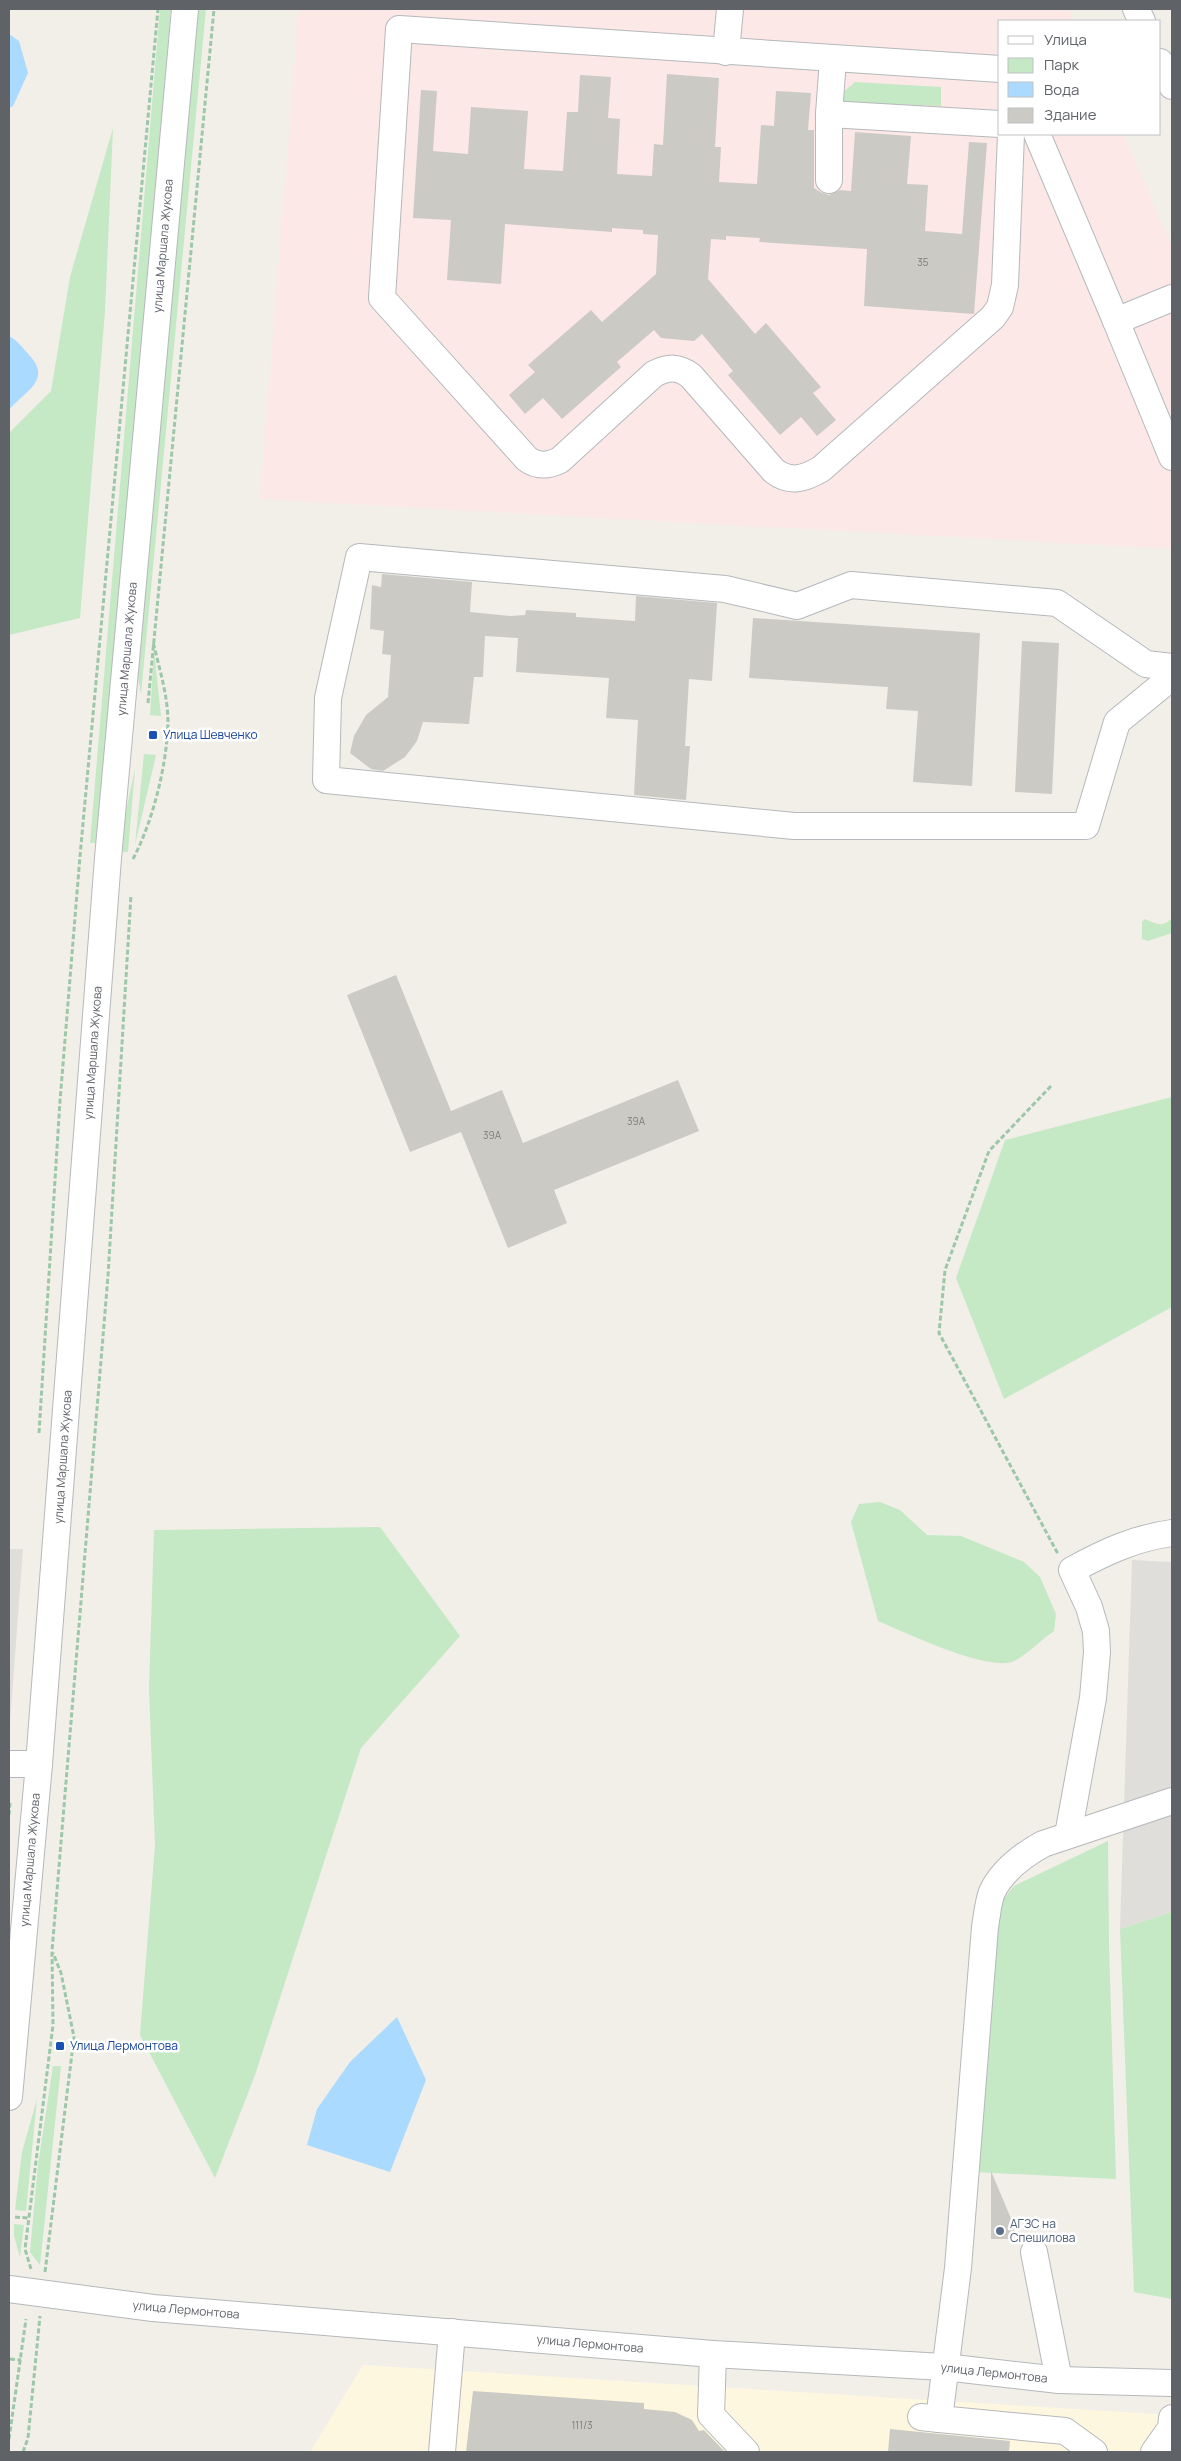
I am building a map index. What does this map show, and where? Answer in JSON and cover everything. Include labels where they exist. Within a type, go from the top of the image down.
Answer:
[{"type":"street","name":"улица Маршала Жукова","points":[[9,2097],[39,1764],[108,858],[185,9]]},
{"type":"street","points":[[726,52],[730,9]]},
{"type":"street","points":[[998,69],[726,52],[400,19],[382,298],[527,459],[534,464],[552,464],[560,460],[654,374],[673,367],[684,370],[691,376],[774,471],[782,477],[802,478],[821,469],[993,317],[1000,307],[1005,286],[1010,135]]},
{"type":"street","points":[[829,180],[829,114],[833,59]]},
{"type":"street","points":[[1161,64],[1172,86]]},
{"type":"street","points":[[829,114],[998,124]]},
{"type":"street","points":[[1037,135],[1172,457]]},
{"type":"street","points":[[1116,321],[1172,298]]},
{"type":"street","points":[[1172,667],[1146,664],[1057,602],[851,585],[797,606],[725,589],[359,557],[328,698],[326,780],[794,826],[1086,826],[1117,722],[1172,677]]},
{"type":"street","points":[[1068,1835],[1093,1698],[1097,1652],[1096,1632],[1089,1607],[1072,1570],[1106,1551],[1124,1544],[1146,1537],[1172,1533]]},
{"type":"street","points":[[9,1764],[39,1764]]},
{"type":"street","points":[[1095,2452],[1066,2431],[930,2418],[944,2367],[958,2268],[985,1927],[992,1892],[1007,1871],[1024,1855],[1043,1844],[1172,1800]]},
{"type":"street","points":[[1034,2252],[1059,2380]]},
{"type":"street","name":"улица Лермонтова","points":[[9,2289],[153,2308],[714,2354],[944,2367],[1059,2380],[1172,2383]]},
{"type":"street","points":[[442,2452],[452,2332]]},
{"type":"street","points":[[714,2354],[711,2415],[746,2452]]},
{"type":"street","points":[[1154,2452],[1171,2428],[1172,2418]]},
{"type":"path","points":[[38,1443],[60,1101],[80,856],[158,9]]},
{"type":"path","points":[[132,869],[133,859],[142,844],[162,770],[168,721],[154,642],[214,9]]},
{"type":"path","points":[[31,2269],[25,2249],[53,2025],[52,1950],[108,1276],[131,888]]},
{"type":"path","points":[[1051,1086],[989,1151],[945,1270],[940,1333],[1054,1549],[1072,1570]]},
{"type":"path","points":[[46,2266],[74,2037],[62,1973],[52,1950]]},
{"type":"path","points":[[15,2217],[28,2218]]},
{"type":"path","points":[[9,2440],[26,2319]]},
{"type":"path","points":[[23,2452],[28,2438],[39,2324]]},
{"type":"path","points":[[10,2359],[21,2360]]},
{"type":"shaded area","points":[[299,9],[1069,9],[1074,20],[998,20],[998,135],[1123,135],[1172,247],[1172,549],[260,499]]},
{"type":"shaded area","points":[[9,1549],[23,1549],[9,1736]]},
{"type":"shaded area","points":[[1132,1560],[1172,1562],[1172,1912],[1120,1929]]},
{"type":"shaded area","points":[[363,2365],[1172,2415],[1172,2452],[310,2452]]},
{"type":"green space","points":[[160,9],[171,9],[99,843],[90,843]]},
{"type":"green space","points":[[197,9],[206,9],[141,694],[136,667]]},
{"type":"green space","points":[[855,82],[941,87],[941,106],[839,102],[841,94]]},
{"type":"green space","points":[[113,128],[105,311],[80,618],[9,635],[9,433],[51,391],[70,277]]},
{"type":"green space","points":[[154,650],[161,716],[150,715]]},
{"type":"green space","points":[[144,754],[156,755],[135,845]]},
{"type":"green space","points":[[135,769],[128,852],[117,852]]},
{"type":"green space","points":[[1172,918],[1172,933],[1148,941],[1142,939],[1142,922],[1145,919],[1156,924],[1162,924]]},
{"type":"green space","points":[[1172,1097],[1172,1307],[1004,1399],[956,1278],[1005,1140]]},
{"type":"green space","points":[[880,1502],[900,1510],[927,1535],[961,1536],[1024,1562],[1040,1577],[1056,1614],[1054,1631],[1019,1658],[1002,1663],[967,1657],[878,1621],[851,1522],[859,1504]]},
{"type":"green space","points":[[380,1527],[460,1636],[361,1748],[255,2075],[215,2178],[140,2035],[155,1845],[149,1689],[154,1530]]},
{"type":"green space","points":[[1108,1841],[1109,1947],[1116,2179],[975,2172],[998,1906],[1014,1886]]},
{"type":"green space","points":[[1172,1912],[1172,2299],[1134,2292],[1120,1929]]},
{"type":"green space","points":[[53,2066],[61,2066],[40,2265],[30,2252],[38,2165]]},
{"type":"green space","points":[[37,2099],[26,2211],[15,2210],[22,2152]]},
{"type":"green space","points":[[14,2224],[24,2225],[20,2257],[14,2236]]},
{"type":"water","points":[[9,34],[19,41],[28,73],[13,106],[9,108]]},
{"type":"water","points":[[9,336],[29,355],[36,364],[38,372],[34,385],[9,410]]},
{"type":"water","points":[[397,2017],[426,2080],[390,2172],[307,2145],[317,2109],[350,2062]]},
{"type":"building","points":[[667,74],[719,78],[715,147],[721,147],[719,182],[757,184],[761,125],[774,126],[776,91],[811,93],[808,130],[814,130],[814,188],[822,193],[829,195],[840,190],[851,191],[855,132],[911,136],[907,184],[928,185],[925,231],[962,234],[969,142],[987,143],[974,314],[864,306],[867,249],[759,242],[760,238],[726,236],[726,240],[711,239],[708,279],[755,334],[766,323],[821,387],[813,393],[836,420],[817,436],[801,417],[780,435],[728,375],[733,371],[702,334],[694,341],[661,338],[654,330],[617,362],[621,367],[562,419],[543,398],[525,414],[509,395],[535,372],[528,365],[591,310],[602,322],[656,274],[658,235],[643,234],[643,230],[612,228],[612,232],[505,224],[501,284],[447,280],[451,220],[413,218],[421,90],[437,91],[433,151],[468,154],[471,107],[528,111],[524,169],[563,171],[567,112],[578,112],[580,75],[611,77],[608,118],[620,119],[617,174],[652,176],[654,144],[663,145]]},
{"type":"building","points":[[382,574],[472,582],[470,612],[510,616],[525,615],[526,610],[576,613],[576,617],[635,621],[636,596],[717,603],[712,681],[689,679],[685,746],[690,746],[686,800],[634,795],[638,720],[606,718],[609,678],[516,672],[518,638],[485,636],[483,677],[474,677],[469,724],[423,722],[417,741],[405,757],[383,771],[371,769],[350,753],[354,736],[366,715],[388,697],[391,655],[382,654],[384,631],[370,629],[372,585],[381,587]]},
{"type":"building","points":[[753,618],[980,633],[972,786],[913,782],[918,711],[886,709],[888,687],[749,678]]},
{"type":"building","points":[[1022,641],[1059,643],[1052,794],[1015,792]]},
{"type":"building","points":[[396,975],[451,1111],[502,1090],[523,1143],[678,1080],[699,1131],[554,1190],[567,1223],[508,1248],[461,1132],[410,1152],[347,995]]},
{"type":"building","points":[[991,2171],[1015,2228],[1013,2236],[1009,2239],[991,2239]]},
{"type":"building","points":[[473,2391],[644,2403],[644,2409],[675,2412],[692,2420],[699,2431],[704,2430],[725,2452],[466,2452]]},
{"type":"building","points":[[890,2429],[1010,2441],[1009,2452],[888,2452]]},
{"type":"place","name":"Улица Шевченко","points":[[153,735]]},
{"type":"place","name":"Улица Лермонтова","points":[[60,2046]]},
{"type":"place","name":"АГЗС на Спешилова","points":[[1000,2231]]}]
